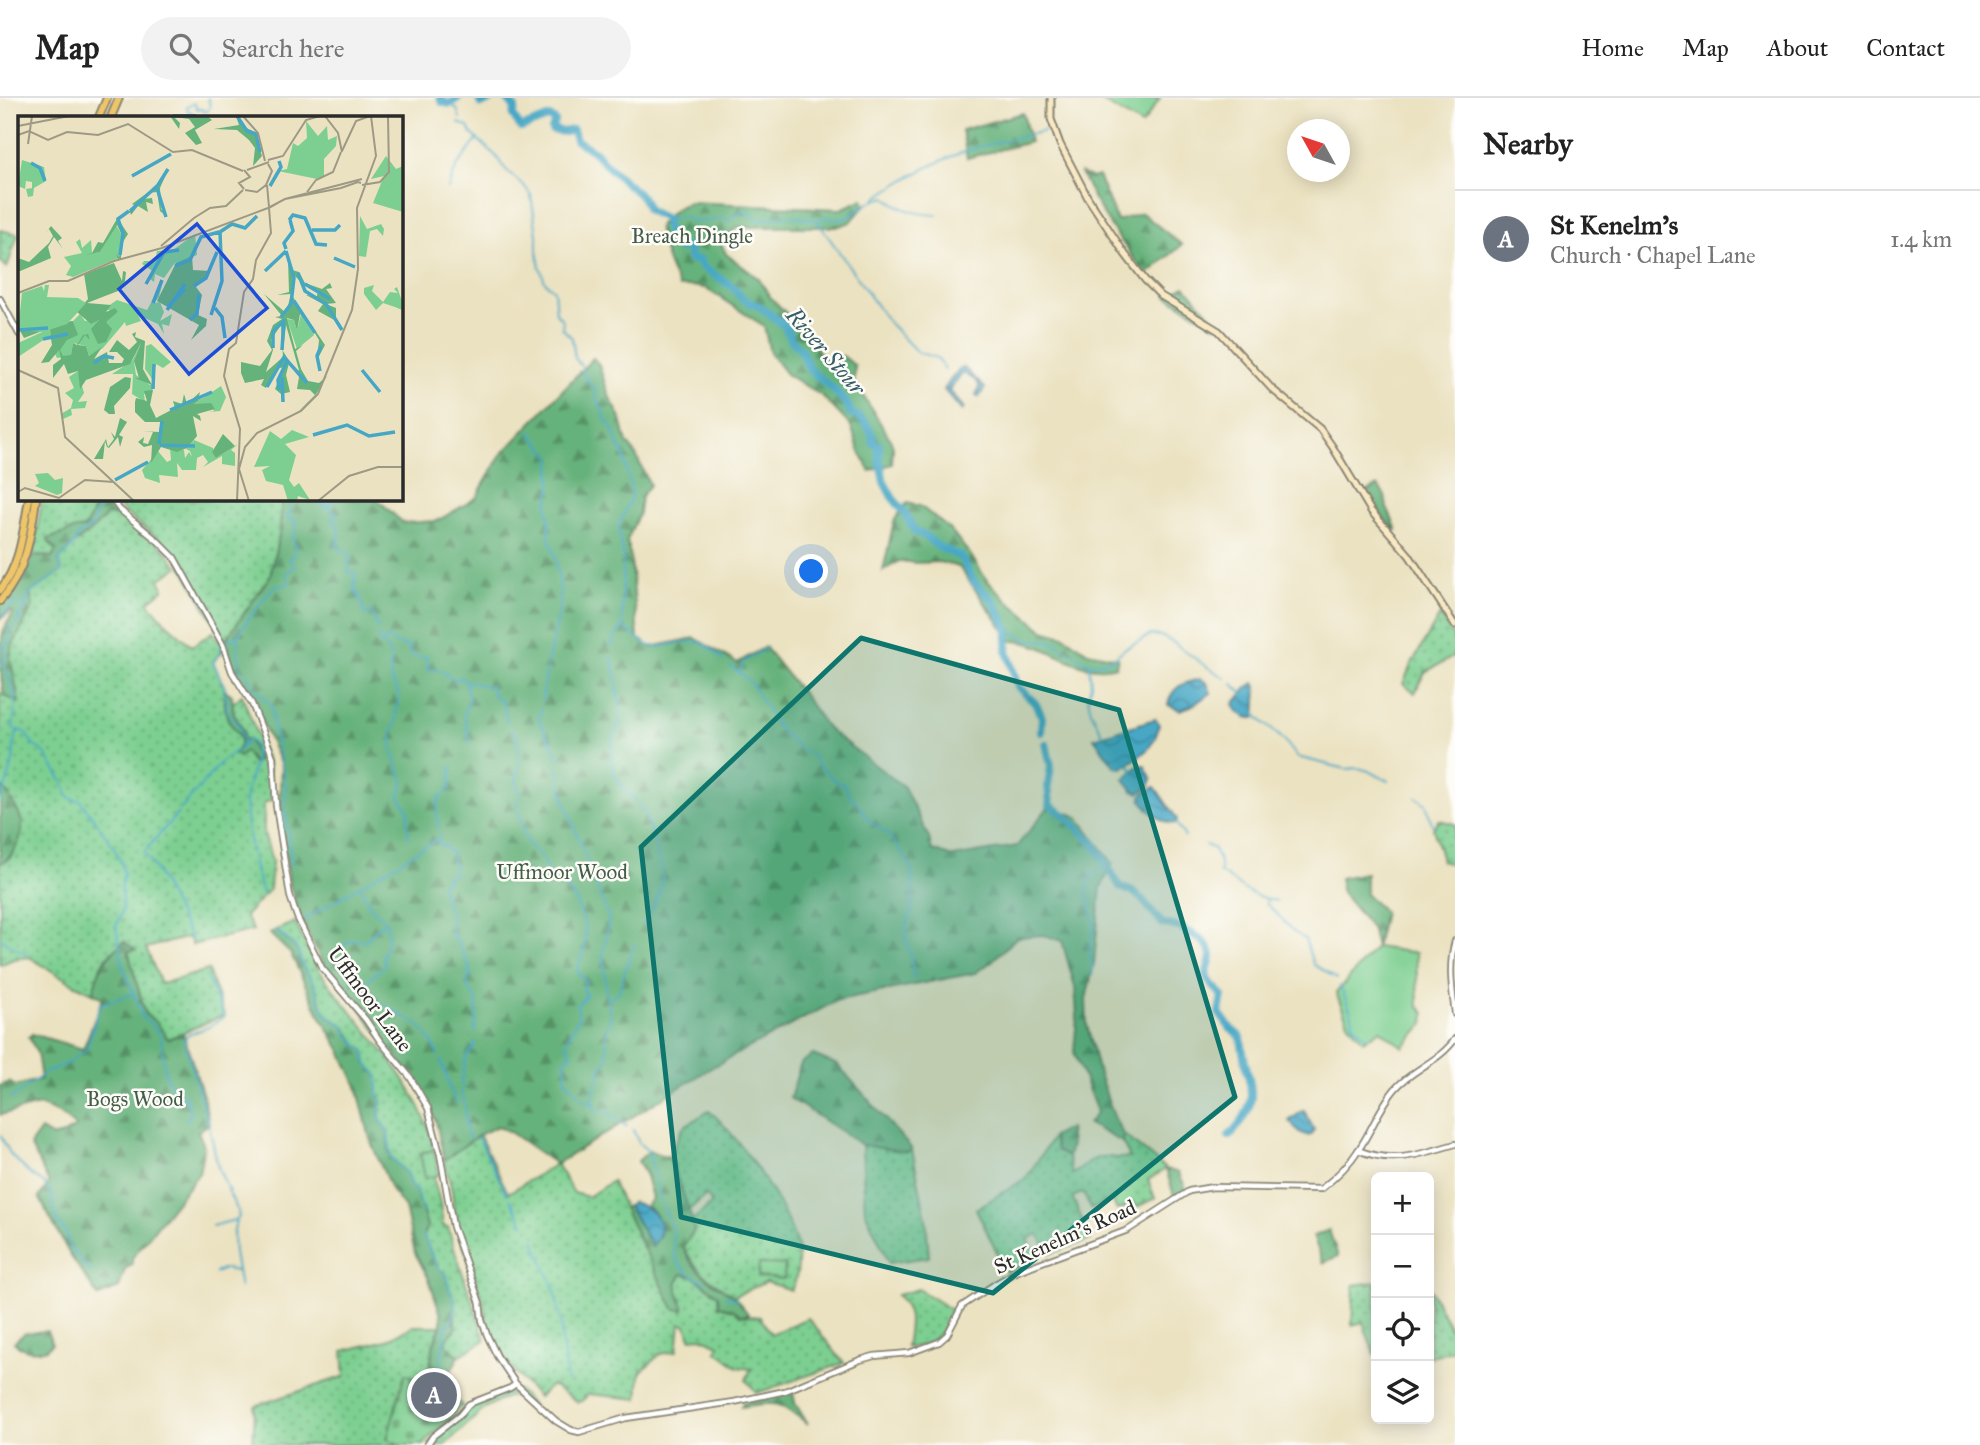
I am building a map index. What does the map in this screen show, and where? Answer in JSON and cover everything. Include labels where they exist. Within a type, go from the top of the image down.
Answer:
[{"type":"highway","points":[[99,116],[107,98]]},
{"type":"highway","points":[[111,116],[119,98]]},
{"type":"highway","points":[[0,590],[17,560],[29,500]]},
{"type":"highway","points":[[0,601],[16,581],[26,557],[36,500]]},
{"type":"main road","points":[[1051,98],[1051,119],[1060,145],[1088,198],[1125,254],[1161,296],[1219,331],[1272,389],[1320,429],[1371,511],[1409,555],[1455,625]]},
{"type":"street","points":[[0,299],[18,332]]},
{"type":"street","name":"Uffmoor Lane","points":[[113,500],[119,509],[174,557],[223,645],[232,672],[252,704],[273,757],[276,806],[293,908],[322,968],[410,1077],[428,1108],[446,1181],[453,1227],[480,1303],[482,1320],[497,1356],[518,1386]]},
{"type":"street","points":[[1455,941],[1451,991],[1455,1014]]},
{"type":"street","name":"St Kenelm's Road","points":[[518,1386],[556,1421],[579,1432],[626,1418],[734,1402],[785,1391],[860,1360],[909,1353],[939,1342],[947,1335],[962,1306],[978,1295],[1018,1271],[1128,1230],[1183,1193],[1213,1187],[1321,1189],[1343,1169],[1358,1150],[1402,1082],[1442,1054],[1455,1039]]},
{"type":"street","points":[[1358,1150],[1397,1158],[1455,1144]]},
{"type":"street","points":[[427,1445],[433,1436],[460,1415],[468,1404],[518,1386]]},
{"type":"highlighted area","points":[[861,638],[1119,710],[1235,1097],[993,1293],[681,1217],[641,847]]},
{"type":"green space","points":[[1096,98],[1160,98],[1142,125]]},
{"type":"green space","points":[[1023,113],[1030,142],[967,158],[962,130]]},
{"type":"green space","points":[[1081,173],[1092,178],[1098,176],[1117,221],[1142,213],[1182,245],[1146,275],[1103,214]]},
{"type":"green space","name":"Breach Dingle","points":[[863,199],[865,205],[851,222],[836,227],[737,227],[721,243],[726,254],[759,279],[771,298],[810,337],[823,358],[843,356],[855,366],[854,381],[893,447],[892,464],[870,471],[851,426],[822,396],[786,374],[770,353],[764,326],[705,288],[679,287],[666,257],[658,226],[675,209],[689,202],[841,209]]},
{"type":"green space","points":[[0,230],[18,234],[7,268],[0,260]]},
{"type":"green space","points":[[1185,286],[1217,323],[1216,326],[1167,296]]},
{"type":"green space","name":"Uffmoor Wood","points":[[593,358],[599,365],[609,396],[620,416],[627,443],[635,453],[650,485],[641,496],[639,513],[627,540],[638,638],[651,647],[695,638],[737,663],[765,647],[829,730],[904,787],[929,838],[932,850],[953,857],[1017,846],[1050,805],[1078,817],[1113,863],[1101,888],[1094,964],[1086,999],[1087,1025],[1099,1074],[1123,1134],[1122,1142],[1088,1124],[1097,1112],[1074,1052],[1077,1017],[1075,987],[1062,941],[1043,935],[1017,937],[990,963],[975,973],[838,1000],[716,1065],[556,1164],[497,1126],[479,1135],[444,1160],[436,1121],[413,1076],[324,966],[300,918],[289,882],[279,816],[281,765],[251,697],[230,663],[225,641],[270,576],[280,531],[282,500],[378,500],[403,523],[437,521],[476,498],[500,456]]},
{"type":"green space","points":[[1378,486],[1385,496],[1387,508],[1397,530],[1393,531],[1364,493]]},
{"type":"green space","points":[[42,500],[100,500],[84,527],[48,539],[56,550],[53,557],[33,556]]},
{"type":"green space","points":[[100,500],[109,500],[122,517],[108,514],[59,560],[62,571],[30,593],[33,606],[10,656],[19,702],[10,699],[3,689],[1,654],[3,632],[13,612],[0,619],[0,607],[27,572],[33,556],[53,557],[56,550],[48,539],[83,529]]},
{"type":"green space","points":[[115,500],[282,500],[280,531],[270,576],[225,641],[176,556],[123,511]]},
{"type":"green space","points":[[907,503],[920,506],[948,528],[970,554],[986,579],[1043,630],[1064,636],[1088,652],[1118,658],[1116,666],[1089,667],[1038,647],[1012,641],[959,567],[939,562],[899,561],[883,571],[894,521]]},
{"type":"green space","points":[[108,514],[128,521],[148,534],[178,567],[159,580],[164,589],[148,602],[165,622],[192,646],[213,632],[223,651],[213,662],[225,688],[224,693],[241,737],[240,748],[245,752],[254,752],[250,742],[243,738],[244,732],[233,712],[233,703],[242,695],[268,763],[271,800],[264,803],[264,833],[272,861],[270,889],[245,916],[253,930],[192,945],[189,937],[146,948],[161,984],[208,970],[224,1015],[168,1039],[156,1022],[145,1014],[128,951],[134,950],[112,951],[101,965],[93,993],[29,957],[13,959],[0,965],[0,864],[10,858],[16,847],[5,790],[0,788],[0,693],[6,696],[3,663],[30,593],[62,571],[58,561]]},
{"type":"green space","points":[[1440,615],[1455,640],[1455,656],[1425,672],[1415,693],[1403,684]]},
{"type":"green space","points":[[225,690],[232,695],[233,712],[244,732],[243,738],[250,742],[258,761],[253,763],[245,752],[239,757],[234,754],[241,740],[227,716]]},
{"type":"green space","points":[[0,788],[5,790],[17,809],[22,828],[14,850],[0,864]]},
{"type":"green space","points":[[1439,820],[1455,824],[1455,865],[1442,861],[1433,828]]},
{"type":"green space","points":[[1366,873],[1366,894],[1384,912],[1376,947],[1371,928],[1342,893],[1339,878]]},
{"type":"green space","points":[[295,922],[319,970],[387,1055],[416,1100],[427,1124],[434,1150],[420,1154],[426,1178],[433,1176],[443,1226],[448,1227],[485,1340],[459,1356],[447,1346],[446,1339],[455,1330],[455,1300],[446,1275],[433,1258],[423,1235],[427,1226],[416,1191],[411,1187],[407,1174],[391,1157],[388,1133],[380,1119],[379,1108],[382,1101],[378,1095],[378,1078],[367,1065],[364,1050],[357,1046],[343,1024],[325,1012],[296,948],[276,930]]},
{"type":"green space","points":[[276,930],[295,947],[327,1015],[343,1024],[357,1046],[364,1050],[367,1065],[378,1078],[378,1095],[382,1101],[379,1108],[380,1119],[388,1133],[389,1153],[407,1174],[411,1187],[416,1191],[427,1226],[423,1235],[433,1258],[446,1275],[455,1300],[453,1320],[456,1328],[446,1340],[447,1346],[459,1356],[442,1387],[427,1381],[434,1343],[441,1326],[441,1315],[429,1279],[415,1253],[405,1208],[392,1191],[371,1142],[357,1086],[341,1051],[318,1012],[291,954],[270,934]]},
{"type":"green space","name":"Bogs Wood","points":[[124,941],[135,950],[128,951],[145,1014],[156,1022],[168,1039],[183,1033],[209,1124],[198,1131],[204,1146],[199,1173],[132,1258],[132,1265],[125,1269],[119,1288],[98,1296],[70,1255],[39,1197],[49,1183],[30,1145],[41,1130],[53,1137],[76,1127],[59,1113],[39,1105],[0,1115],[0,1086],[9,1082],[16,1086],[41,1079],[37,1053],[29,1037],[32,1034],[83,1049],[103,998],[93,993],[97,977],[107,958]]},
{"type":"green space","points":[[1376,947],[1416,953],[1418,1005],[1425,1013],[1424,1024],[1403,1047],[1380,1030],[1363,1041],[1348,1022],[1336,993]]},
{"type":"green space","points":[[813,1055],[838,1065],[912,1149],[908,1152],[862,1145],[790,1098],[802,1062]]},
{"type":"green space","points":[[709,1111],[748,1156],[787,1220],[798,1253],[797,1273],[791,1290],[766,1282],[734,1296],[699,1269],[683,1246],[694,1231],[692,1221],[712,1203],[706,1195],[689,1210],[669,1157],[683,1127]]},
{"type":"green space","points":[[1069,1128],[1071,1145],[1068,1157],[1057,1151],[1053,1137]]},
{"type":"green space","points":[[1123,1134],[1166,1169],[1148,1180],[1155,1198],[1137,1207],[1132,1202],[1128,1207],[1117,1210],[1112,1200],[1091,1209],[1083,1193],[1072,1197],[1091,1240],[1050,1254],[1038,1234],[1028,1239],[1038,1260],[1006,1272],[976,1209],[1026,1178],[1053,1137],[1057,1151],[1068,1157],[1072,1174],[1098,1158],[1130,1157],[1122,1142]]},
{"type":"green space","points":[[479,1135],[508,1193],[556,1164],[574,1193],[588,1197],[612,1181],[642,1246],[683,1310],[676,1284],[682,1274],[693,1276],[718,1295],[719,1306],[734,1310],[740,1315],[760,1317],[771,1334],[808,1318],[844,1363],[757,1393],[746,1380],[751,1369],[738,1367],[716,1351],[719,1345],[701,1337],[690,1338],[686,1325],[680,1324],[677,1351],[660,1354],[640,1373],[638,1399],[588,1394],[578,1402],[552,1385],[538,1397],[497,1348],[460,1236],[444,1160]]},
{"type":"green space","points":[[862,1145],[908,1152],[912,1149],[926,1219],[929,1257],[889,1263],[865,1211]]},
{"type":"green space","points":[[434,1150],[439,1175],[425,1178],[420,1153]]},
{"type":"green space","points":[[649,1151],[669,1157],[691,1216],[694,1231],[683,1247],[692,1264],[710,1281],[734,1296],[749,1315],[740,1315],[734,1310],[719,1306],[718,1295],[693,1276],[682,1274],[676,1284],[684,1310],[674,1309],[624,1208],[628,1206],[652,1246],[656,1215],[646,1206],[652,1198],[646,1176],[638,1161]]},
{"type":"green space","points":[[1166,1169],[1179,1173],[1186,1189],[1174,1196]]},
{"type":"green space","points":[[1329,1230],[1338,1256],[1323,1263],[1313,1236]]},
{"type":"green space","points":[[759,1264],[785,1265],[784,1279],[758,1277]]},
{"type":"green space","points":[[1371,1283],[1371,1345],[1363,1322],[1352,1325],[1354,1285]]},
{"type":"green space","points":[[918,1289],[953,1311],[936,1338],[922,1345],[906,1347],[908,1313],[897,1295]]},
{"type":"green space","points":[[1434,1297],[1455,1338],[1455,1349],[1434,1355]]},
{"type":"green space","points":[[413,1326],[441,1326],[434,1343],[427,1381],[405,1374],[387,1439],[401,1445],[253,1445],[255,1406],[345,1376],[343,1351],[387,1340]]},
{"type":"green space","points":[[47,1331],[52,1343],[45,1350],[28,1350],[14,1342],[25,1333]]},
{"type":"green space","points":[[405,1374],[442,1387],[442,1390],[463,1406],[458,1408],[424,1445],[401,1445],[387,1439]]},
{"type":"green space","points":[[518,1390],[534,1407],[511,1395],[486,1407],[445,1445],[429,1445],[477,1401]]},
{"type":"green space","points":[[793,1392],[795,1403],[808,1424],[777,1405],[741,1407],[743,1402]]},
{"type":"water","points":[[963,367],[985,388],[979,397],[976,395],[978,384],[963,373],[949,390],[964,408],[962,411],[944,390]]},
{"type":"water","points":[[1201,679],[1207,683],[1211,693],[1180,710],[1168,705],[1179,686]]},
{"type":"water","points":[[1254,683],[1257,688],[1255,718],[1248,718],[1237,710],[1234,704]]},
{"type":"water","points":[[1155,719],[1159,724],[1150,746],[1122,768],[1115,767],[1094,738]]},
{"type":"water","points":[[1144,765],[1152,779],[1149,787],[1139,793],[1133,791],[1124,779],[1138,766]]},
{"type":"water","points":[[1155,787],[1177,819],[1176,824],[1156,816],[1141,799],[1143,794]]},
{"type":"water","points":[[1304,1110],[1314,1130],[1309,1136],[1299,1132],[1289,1121]]},
{"type":"water","points":[[632,1202],[647,1208],[658,1218],[660,1231],[652,1246],[628,1206]]},
{"type":"waterway","points":[[194,116],[187,107],[194,103],[197,109],[208,111],[208,98]]},
{"type":"waterway","name":"River Stour","points":[[440,98],[442,102],[450,104],[458,98]]},
{"type":"waterway","name":"River Stour","points":[[478,98],[481,104],[494,98]]},
{"type":"waterway","name":"River Stour","points":[[506,98],[515,108],[513,116],[521,128],[550,117],[555,121],[552,130],[573,130],[576,140],[595,152],[643,198],[648,210],[666,219],[671,244],[680,249],[687,246],[690,249],[689,258],[700,260],[702,267],[785,326],[792,341],[801,350],[809,369],[834,390],[849,407],[850,413],[863,421],[869,429],[874,444],[879,445],[884,482],[915,532],[961,557],[974,582],[994,602],[1008,630],[1007,651],[1018,687],[1039,710],[1042,717],[1041,732]]},
{"type":"waterway","points":[[450,104],[457,109],[460,118]]},
{"type":"waterway","points":[[459,123],[468,127],[531,195],[540,267],[545,282],[554,290],[556,313],[563,321],[562,328],[572,338],[575,358],[596,391],[605,419],[623,452],[632,495],[619,524],[623,556],[622,627],[610,647]]},
{"type":"waterway","points":[[875,199],[911,176],[952,156],[1048,130]]},
{"type":"waterway","points":[[448,189],[457,166],[477,140]]},
{"type":"waterway","points":[[666,219],[685,217],[692,222],[730,220],[742,211],[758,220],[788,216],[818,221],[825,217],[844,219],[871,202],[886,197],[910,211],[937,215]]},
{"type":"waterway","points":[[818,222],[889,323],[917,352],[937,358],[945,369]]},
{"type":"waterway","points":[[530,432],[551,457],[551,487],[547,507],[549,539],[555,555],[561,594],[542,701]]},
{"type":"waterway","points":[[241,670],[237,645],[240,633],[273,588],[287,585],[288,571],[295,567],[289,559],[295,555],[292,535],[297,532],[294,527],[296,521],[287,517],[292,500]]},
{"type":"waterway","points":[[321,500],[325,506],[327,501],[331,500]]},
{"type":"waterway","points":[[331,500],[333,503],[327,507],[337,514],[331,520],[337,522],[340,538],[336,544],[350,554],[348,572],[356,573],[353,581],[357,583],[354,593],[359,593],[365,615],[371,611],[378,629]]},
{"type":"waterway","points":[[110,503],[106,502],[98,507],[92,527],[77,536],[75,543],[58,561],[62,571],[30,593],[25,608],[18,616],[20,620],[9,632],[3,663],[14,694],[13,729],[25,732],[34,746],[43,751],[64,784],[69,798],[81,801],[119,859],[124,874],[121,891],[123,909],[116,926],[123,967],[142,1017],[161,1036],[165,1073],[168,1081],[186,1098],[191,1114],[186,1120]]},
{"type":"waterway","points":[[0,617],[16,603],[25,604]]},
{"type":"waterway","points":[[622,627],[651,646],[689,641],[701,643],[723,660]]},
{"type":"waterway","points":[[1008,630],[1027,640],[1049,641],[1089,664],[1112,660],[1124,649],[1151,635],[1161,636],[1225,678]]},
{"type":"waterway","points":[[225,643],[238,635]]},
{"type":"waterway","points":[[379,636],[378,641],[382,644],[388,637],[392,642],[409,647],[409,652],[414,657],[427,657],[427,669],[444,671],[456,681],[460,677],[466,682],[491,687],[494,696],[502,701],[507,723]]},
{"type":"waterway","points":[[382,644],[391,658],[392,681],[399,696],[395,713],[397,718],[392,732],[392,749],[403,781],[400,797],[409,812],[409,838]]},
{"type":"waterway","points":[[221,647],[213,662],[225,688],[224,695],[228,698],[227,710],[238,725],[243,741],[251,741],[255,753],[245,805],[250,844],[262,894]]},
{"type":"waterway","points":[[741,674],[742,663],[767,647]]},
{"type":"waterway","points":[[611,658],[621,713],[612,743],[613,767],[623,787],[643,809],[662,872],[657,898],[643,925]]},
{"type":"waterway","points":[[1089,664],[1091,684],[1088,698],[1091,711],[1103,735]]},
{"type":"waterway","points":[[731,666],[751,683],[778,728],[798,747],[814,757],[818,765],[837,782],[845,785],[869,821],[887,833],[910,864],[913,883],[912,911],[907,923],[906,938],[914,979]]},
{"type":"waterway","points":[[246,674],[272,706],[273,725],[286,786],[284,803],[292,865]]},
{"type":"waterway","points":[[1232,683],[1243,694]]},
{"type":"waterway","points":[[466,684],[469,700],[464,713],[470,743]]},
{"type":"waterway","points":[[541,708],[539,720],[559,759]]},
{"type":"waterway","points":[[1253,711],[1285,741],[1297,757],[1346,769],[1358,768],[1388,781]]},
{"type":"waterway","points":[[512,730],[517,737],[520,760],[516,782],[520,794],[517,804],[524,835],[529,845],[544,861],[546,872],[559,879],[571,892],[584,921],[584,949],[577,970],[586,981],[583,988],[586,996],[577,1005],[579,1016],[566,1043],[572,1054],[565,1060],[566,1080],[587,1103],[590,1101],[597,1111],[606,1110],[621,1123]]},
{"type":"waterway","points":[[0,800],[11,769],[18,731]]},
{"type":"waterway","points":[[239,750],[245,743]]},
{"type":"waterway","name":"River Stour","points":[[1046,744],[1051,766],[1048,785],[1050,805],[1094,843],[1120,887],[1143,900]]},
{"type":"waterway","points":[[181,809],[222,761],[236,751]]},
{"type":"waterway","points":[[1127,762],[1134,772]]},
{"type":"waterway","points":[[438,828],[437,803],[450,789],[453,767]]},
{"type":"waterway","points":[[557,768],[564,799],[609,919],[603,952],[611,1018],[606,1034],[607,1062],[602,1065],[593,1104]]},
{"type":"waterway","points":[[1416,797],[1426,804],[1434,825]]},
{"type":"waterway","points":[[178,813],[144,852],[192,941]]},
{"type":"waterway","points":[[1176,823],[1185,837]]},
{"type":"waterway","points":[[439,835],[439,843],[451,852],[455,866],[454,875],[447,876],[448,880],[444,880],[441,888],[450,911],[452,937],[459,942],[466,963],[471,966],[468,972],[472,975],[467,980],[469,990],[476,999],[475,1032]]},
{"type":"waterway","points":[[305,919],[439,838]]},
{"type":"waterway","points":[[1206,845],[1214,849],[1220,862],[1220,873],[1247,891],[1267,899],[1266,903],[1294,932],[1305,939],[1313,964],[1337,979]]},
{"type":"waterway","points":[[1092,975],[1089,950],[1095,925],[1087,893],[1088,885],[1091,877],[1107,866]]},
{"type":"waterway","points":[[360,886],[370,906],[387,923],[388,940],[383,956],[385,966],[365,982],[364,989],[370,997],[420,1026],[438,1055]]},
{"type":"waterway","points":[[1267,899],[1276,901]]},
{"type":"waterway","name":"River Stour","points":[[1144,902],[1163,924],[1185,930],[1200,939],[1210,950],[1207,978],[1222,995],[1219,1013],[1241,1037],[1251,1090],[1247,1111],[1241,1123],[1229,1136]]},
{"type":"waterway","points":[[340,949],[350,941],[366,940],[384,922]]},
{"type":"waterway","points":[[276,930],[295,947],[327,1015],[343,1024],[348,1035],[364,1050],[367,1065],[378,1078],[378,1095],[382,1101],[379,1108],[380,1119],[388,1133],[391,1157],[407,1174],[424,1213]]},
{"type":"waterway","points":[[0,939],[27,954]]},
{"type":"waterway","points":[[608,1000],[619,992],[635,944]]},
{"type":"waterway","points":[[208,980],[224,1017],[211,1026],[187,1035],[184,1041],[209,1125],[218,1167],[229,1192]]},
{"type":"waterway","points":[[1340,986],[1353,1024],[1366,1037]]},
{"type":"waterway","points":[[10,1099],[47,1072],[70,1062],[87,1048],[100,1004],[133,994]]},
{"type":"waterway","points":[[470,1139],[466,1128],[461,1084],[466,1058],[475,1042]]},
{"type":"waterway","points":[[441,1061],[457,1103]]},
{"type":"waterway","points":[[633,1130],[639,1143],[649,1152],[660,1198],[673,1231],[674,1254],[687,1272],[704,1282]]},
{"type":"waterway","points":[[0,1135],[11,1155],[30,1174],[44,1183],[51,1194],[58,1223],[65,1231],[70,1248],[91,1272]]},
{"type":"waterway","points":[[478,1137],[507,1194]]},
{"type":"waterway","points":[[230,1195],[237,1209]]},
{"type":"waterway","points":[[510,1199],[524,1224]]},
{"type":"waterway","points":[[238,1211],[239,1218],[236,1219],[233,1236],[240,1288]]},
{"type":"waterway","points":[[212,1226],[235,1220]]},
{"type":"waterway","points":[[423,1235],[433,1258],[446,1275],[455,1300],[453,1320],[446,1326],[439,1374]]},
{"type":"waterway","points":[[534,1240],[555,1291],[567,1381]]},
{"type":"waterway","points":[[215,1273],[224,1269]]},
{"type":"waterway","points":[[226,1269],[236,1271]]},
{"type":"waterway","points":[[725,1296],[737,1299]]},
{"type":"place","name":"St Kenelm's","points":[[434,1395]]}]
